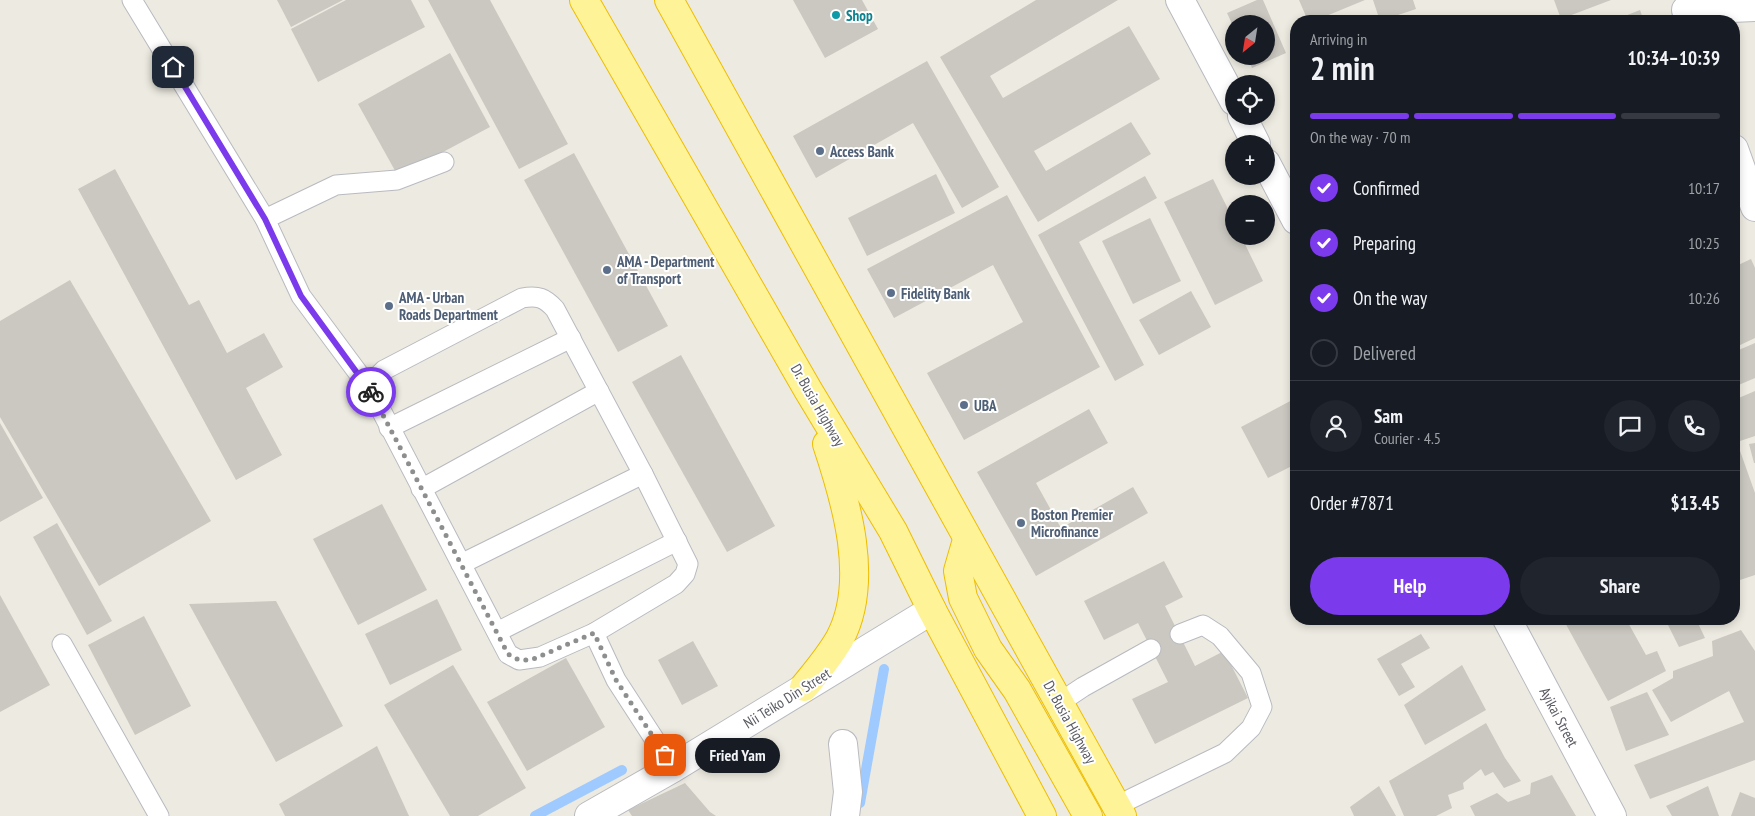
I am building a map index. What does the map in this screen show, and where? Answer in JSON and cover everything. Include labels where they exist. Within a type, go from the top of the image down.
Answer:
[{"type":"highway","name":"Dr. Busia Highway","points":[[584,0],[808,390],[893,531],[932,610],[1042,816]]},
{"type":"highway","name":"Dr. Busia Highway","points":[[668,0],[967,540],[994,583],[1119,811]]},
{"type":"highway","points":[[804,687],[824,662],[841,636],[854,596],[852,544],[844,496],[808,390]]},
{"type":"highway","points":[[967,540],[958,571],[963,598],[988,649],[1017,690],[1088,816]]},
{"type":"street","points":[[1180,0],[1225,84]]},
{"type":"street","points":[[1687,10],[1755,7]]},
{"type":"street","points":[[1740,166],[1755,207]]},
{"type":"street","points":[[1275,180],[1290,209]]},
{"type":"street","name":"Nii Teiko Din Street","points":[[589,816],[673,768],[932,610]]},
{"type":"street","name":"Ayikai Street","points":[[1510,625],[1612,816]]},
{"type":"street","points":[[843,744],[848,792],[844,816]]},
{"type":"lane","points":[[132,0],[265,219],[301,296],[370,390],[508,654],[519,660],[540,657],[594,633],[676,584],[685,574],[688,564],[677,541],[556,309],[546,299],[535,296],[522,298],[384,370],[374,380],[370,390]]},
{"type":"lane","points":[[265,219],[336,185],[398,180],[444,162]]},
{"type":"lane","points":[[389,428],[571,338]]},
{"type":"lane","points":[[421,489],[599,392]]},
{"type":"lane","points":[[461,564],[643,474]]},
{"type":"lane","points":[[497,632],[677,541]]},
{"type":"lane","points":[[1119,811],[1225,753],[1251,728],[1262,707],[1251,673],[1220,636],[1203,625],[1180,634]]},
{"type":"lane","points":[[594,633],[616,680],[673,768]]},
{"type":"lane","points":[[62,644],[159,816]]},
{"type":"lane","points":[[1060,703],[1083,687],[1151,649]]},
{"type":"building","points":[[277,0],[343,0],[291,27]]},
{"type":"building","points":[[346,0],[411,0],[425,27],[318,82],[291,29]]},
{"type":"building","points":[[428,0],[490,0],[568,144],[519,169]]},
{"type":"building","name":"Shop","points":[[793,0],[862,0],[878,29],[825,58]]},
{"type":"building","points":[[1036,0],[1118,0],[990,76],[1003,98],[1129,26],[1160,79],[1034,151],[1046,171],[1131,122],[1151,154],[1038,222],[940,57]]},
{"type":"building","points":[[1257,0],[1263,0],[1270,15],[1228,15],[1227,13]]},
{"type":"building","points":[[1299,0],[1365,0],[1329,15],[1305,15]]},
{"type":"building","points":[[1373,0],[1413,0],[1416,9],[1398,15],[1378,15]]},
{"type":"building","points":[[1554,0],[1611,0],[1572,15],[1560,15]]},
{"type":"building","points":[[1640,10],[1642,15],[1627,15]]},
{"type":"building","points":[[1275,28],[1286,53],[1275,58]]},
{"type":"building","points":[[450,53],[490,127],[398,176],[358,104]]},
{"type":"building","points":[[927,61],[999,187],[962,208],[913,123],[816,178],[793,136]]},
{"type":"building","points":[[574,153],[668,326],[618,352],[524,180]]},
{"type":"building","points":[[115,169],[189,305],[199,300],[227,353],[264,333],[283,367],[246,388],[282,455],[236,480],[78,189]]},
{"type":"building","points":[[936,174],[955,213],[867,256],[848,218]]},
{"type":"building","points":[[1145,176],[1157,198],[1079,242],[1144,365],[1115,381],[1038,235]]},
{"type":"building","points":[[1213,179],[1225,203],[1225,245],[1245,245],[1263,281],[1215,305],[1164,202]]},
{"type":"building","points":[[1007,195],[1100,367],[964,440],[927,373],[1023,322],[993,265],[894,318],[867,269]]},
{"type":"building","points":[[1150,218],[1181,281],[1133,304],[1102,241]]},
{"type":"building","points":[[1751,259],[1755,268],[1755,338],[1740,345],[1740,264]]},
{"type":"building","points":[[70,280],[211,521],[99,586],[0,417],[0,321]]},
{"type":"building","points":[[1191,291],[1211,327],[1159,355],[1139,320]]},
{"type":"building","points":[[1755,343],[1755,378],[1740,384],[1740,349]]},
{"type":"building","points":[[681,355],[775,526],[727,552],[632,382]]},
{"type":"building","points":[[1755,391],[1755,436],[1740,441],[1740,397]]},
{"type":"building","points":[[1290,401],[1290,467],[1268,478],[1241,427]]},
{"type":"building","points":[[1089,409],[1108,443],[1036,483],[1061,528],[1133,487],[1148,513],[1036,576],[977,472]]},
{"type":"building","points":[[0,423],[43,498],[0,522]]},
{"type":"building","points":[[1755,443],[1755,463],[1754,463],[1749,444]]},
{"type":"building","points":[[1740,451],[1755,493],[1755,575],[1740,580]]},
{"type":"building","points":[[382,504],[427,590],[358,625],[313,539]]},
{"type":"building","points":[[57,523],[112,621],[87,635],[33,537]]},
{"type":"building","points":[[1164,561],[1183,597],[1165,606],[1195,666],[1224,651],[1248,698],[1155,744],[1132,699],[1168,682],[1138,623],[1104,640],[1084,601]]},
{"type":"building","points":[[0,595],[50,685],[0,712]]},
{"type":"building","points":[[437,599],[462,650],[390,685],[365,634]]},
{"type":"building","points":[[276,601],[343,726],[276,762],[189,604]]},
{"type":"building","points":[[144,616],[191,706],[135,735],[88,645]]},
{"type":"building","points":[[1566,625],[1629,625],[1646,655],[1657,651],[1666,671],[1608,701]]},
{"type":"building","points":[[1668,625],[1699,625],[1705,638],[1679,647]]},
{"type":"building","points":[[1741,630],[1755,651],[1755,760],[1650,799],[1634,765],[1744,722],[1729,691],[1671,722],[1652,690],[1673,678],[1673,671],[1713,656],[1712,641]]},
{"type":"building","points":[[1421,634],[1430,648],[1401,664],[1415,687],[1399,696],[1377,659]]},
{"type":"building","points":[[693,641],[718,686],[682,705],[658,660]]},
{"type":"building","points":[[566,658],[605,727],[527,771],[487,702]]},
{"type":"building","points":[[453,665],[526,788],[478,816],[450,816],[384,705]]},
{"type":"building","points":[[1462,665],[1486,710],[1425,745],[1404,705]]},
{"type":"building","points":[[1647,692],[1669,735],[1626,751],[1610,707]]},
{"type":"building","points":[[1486,723],[1505,758],[1521,781],[1504,788],[1493,772],[1485,776],[1481,769],[1463,783],[1464,789],[1448,795],[1452,808],[1436,816],[1404,816],[1389,781]]},
{"type":"building","points":[[377,746],[409,816],[285,816],[279,804]]},
{"type":"building","points":[[1552,775],[1576,816],[1475,816],[1470,806],[1497,793],[1508,802],[1530,794],[1531,783]]},
{"type":"building","points":[[685,783],[710,812],[716,816],[632,816],[628,810]]},
{"type":"building","points":[[1379,786],[1396,816],[1354,816],[1350,807]]},
{"type":"building","points":[[1708,786],[1719,816],[1672,816],[1666,806]]},
{"type":"building","points":[[1740,792],[1755,798],[1755,816],[1731,816]]},
{"type":"waterway","points":[[860,803],[884,669]]},
{"type":"waterway","points":[[535,816],[622,770]]},
{"type":"way so far","points":[[371,392],[508,654],[519,660],[531,660],[594,633],[616,680],[665,755]]},
{"type":"place","name":"Shop","points":[[836,15]]},
{"type":"place","name":"Access Bank","points":[[820,151]]},
{"type":"place","name":"AMA - Department of Transport","points":[[607,270]]},
{"type":"place","name":"Fidelity Bank","points":[[891,293]]},
{"type":"place","name":"AMA - Urban Roads Department","points":[[389,306]]},
{"type":"place","name":"UBA","points":[[964,405]]},
{"type":"place","name":"Boston Premier Microfinance","points":[[1021,523]]},
{"type":"place","name":"Fried Yam","points":[[665,755]]},
{"type":"route","points":[[173,67],[265,219],[301,296],[371,392]]}]
